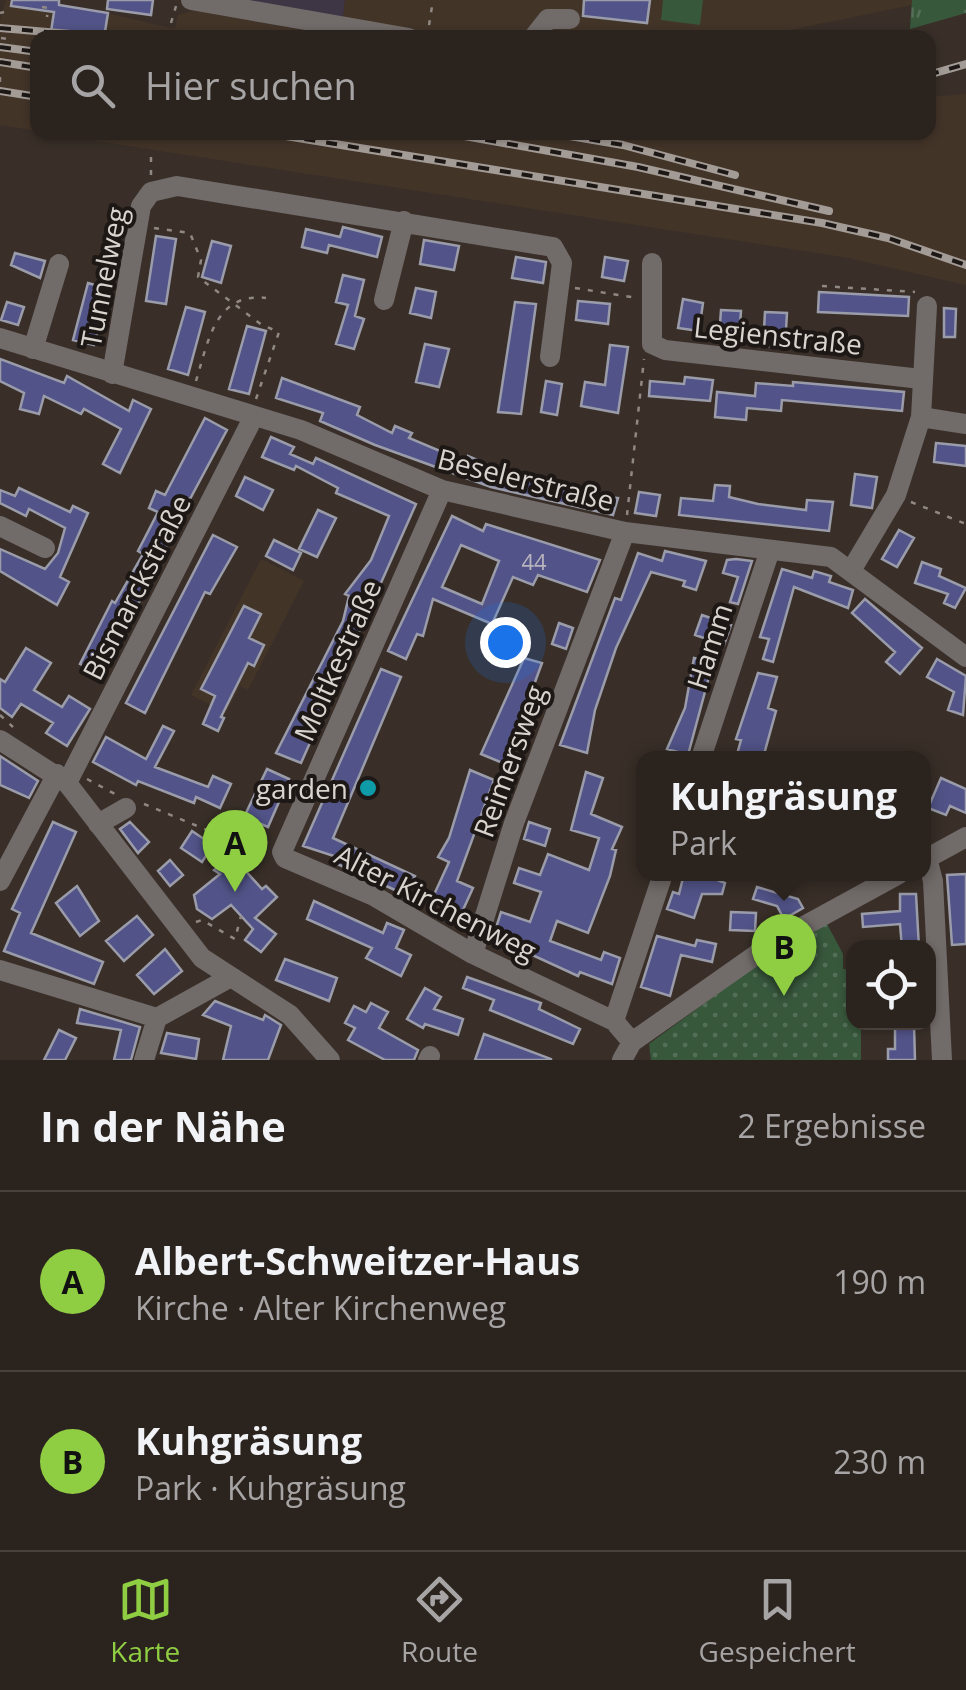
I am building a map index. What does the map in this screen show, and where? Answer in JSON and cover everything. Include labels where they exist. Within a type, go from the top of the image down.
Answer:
[{"type":"street","points":[[191,0],[363,30]]},
{"type":"street","points":[[539,30],[548,19],[570,19]]},
{"type":"street","points":[[150,192],[177,186],[553,247],[562,263],[550,357]]},
{"type":"street","name":"Tunnelweg","points":[[112,374],[141,206],[150,192]]},
{"type":"street","points":[[384,300],[404,221]]},
{"type":"street","name":"Legienstraße","points":[[652,263],[652,344],[666,350],[921,379]]},
{"type":"street","points":[[33,349],[59,264]]},
{"type":"street","points":[[852,569],[896,496],[921,417],[928,306]]},
{"type":"street","name":"Beselerstraße","points":[[0,338],[301,430],[442,490],[624,532],[832,557],[966,658]]},
{"type":"street","name":"Bismarckstraße","points":[[0,881],[66,776],[254,416]]},
{"type":"street","points":[[921,417],[966,424]]},
{"type":"street","name":"Moltkestraße","points":[[282,852],[442,490]]},
{"type":"street","points":[[0,526],[46,548]]},
{"type":"street","name":"Reimersweg","points":[[473,954],[514,822],[624,532]]},
{"type":"street","name":"Hamm","points":[[703,751],[770,550]]},
{"type":"street","points":[[0,740],[66,776],[98,824],[202,958],[290,1015],[330,1060]]},
{"type":"street","points":[[98,824],[122,802]]},
{"type":"street","points":[[931,856],[966,837]]},
{"type":"street","name":"Alter Kirchenweg","points":[[282,852],[286,858],[374,896],[473,954],[614,1021],[627,1051]]},
{"type":"street","points":[[931,875],[942,1060]]},
{"type":"street","points":[[614,1021],[661,881]]},
{"type":"street","points":[[627,1051],[773,943],[868,881]]},
{"type":"street","points":[[0,970],[157,1018]]},
{"type":"street","points":[[144,1060],[157,1018],[230,978]]},
{"type":"path","points":[[171,23],[178,0]]},
{"type":"path","points":[[428,30],[432,0]]},
{"type":"path","points":[[42,7],[49,6],[47,18]]},
{"type":"path","points":[[5,41],[8,31]]},
{"type":"path","points":[[0,88],[4,68]]},
{"type":"path","points":[[150,192],[151,152]]},
{"type":"path","points":[[138,225],[190,233],[201,260],[198,277],[279,332],[253,406],[254,416]]},
{"type":"path","points":[[559,286],[652,300]]},
{"type":"path","points":[[822,286],[915,292],[928,306]]},
{"type":"path","points":[[192,397],[211,329],[232,303],[248,296],[266,298]]},
{"type":"path","points":[[624,532],[645,356],[652,344]]},
{"type":"path","points":[[896,496],[966,524]]},
{"type":"path","points":[[66,776],[122,802],[150,804],[266,854],[282,852]]},
{"type":"path","points":[[180,931],[202,920],[235,939],[240,916]]},
{"type":"shaded area","points":[[6,0],[111,14],[175,29],[178,15],[195,10],[300,30],[30,30],[30,130],[0,125],[0,21]]},
{"type":"shaded area","points":[[244,0],[345,0],[343,18]]},
{"type":"shaded area","points":[[345,0],[912,0],[912,5],[790,30],[410,30],[343,18]]},
{"type":"shaded area","points":[[966,94],[966,285],[849,258],[91,140],[936,140],[936,96]]},
{"type":"shaded area","points":[[261,559],[304,581],[248,690],[240,686],[226,713],[191,695]]},
{"type":"green space","points":[[663,0],[703,0],[700,25],[661,20]]},
{"type":"green space","points":[[912,0],[966,0],[966,13],[910,29]]},
{"type":"green space","points":[[827,924],[843,954],[846,1030],[861,1030],[861,1060],[651,1060],[649,1044],[777,950]]},
{"type":"building","points":[[12,0],[59,0],[59,5],[108,13],[105,30],[51,30],[54,12],[11,6]]},
{"type":"building","points":[[108,0],[153,0],[151,15],[107,9]]},
{"type":"building","points":[[584,0],[650,0],[647,23],[583,16]]},
{"type":"building","points":[[343,227],[382,237],[377,257],[329,245],[327,253],[302,247],[306,229],[340,237]]},
{"type":"building","points":[[156,236],[176,239],[166,304],[146,301]]},
{"type":"building","points":[[424,240],[459,246],[454,270],[420,264]]},
{"type":"building","points":[[212,241],[231,246],[221,283],[202,277]]},
{"type":"building","points":[[15,253],[45,261],[40,278],[11,265]]},
{"type":"building","points":[[516,257],[546,262],[543,283],[512,278]]},
{"type":"building","points":[[605,257],[628,261],[624,281],[602,277]]},
{"type":"building","points":[[343,275],[364,280],[355,316],[364,319],[354,349],[336,344],[348,305],[336,302]]},
{"type":"building","points":[[88,283],[109,289],[94,345],[73,340]]},
{"type":"building","points":[[416,288],[436,292],[431,318],[410,313]]},
{"type":"building","points":[[819,292],[909,297],[908,316],[818,312]]},
{"type":"building","points":[[683,299],[703,303],[699,331],[678,328]]},
{"type":"building","points":[[578,301],[610,304],[608,324],[576,320]]},
{"type":"building","points":[[7,302],[24,307],[18,325],[1,320]]},
{"type":"building","points":[[515,302],[536,304],[521,414],[498,412]]},
{"type":"building","points":[[186,307],[205,312],[188,375],[168,369]]},
{"type":"building","points":[[944,308],[956,309],[955,337],[944,337]]},
{"type":"building","points":[[721,310],[741,311],[739,339],[719,338]]},
{"type":"building","points":[[765,312],[787,313],[785,347],[763,346]]},
{"type":"building","points":[[247,326],[266,331],[249,394],[229,389]]},
{"type":"building","points":[[425,344],[449,349],[439,387],[416,382]]},
{"type":"building","points":[[610,345],[628,347],[618,413],[581,406],[585,382],[605,385]]},
{"type":"building","points":[[0,359],[64,383],[67,376],[129,411],[133,400],[151,409],[120,473],[103,464],[121,429],[84,409],[81,414],[44,396],[39,414],[20,409],[24,393],[0,381]]},
{"type":"building","points":[[685,377],[713,380],[710,401],[649,396],[650,381],[684,384]]},
{"type":"building","points":[[282,378],[360,407],[357,415],[392,433],[395,426],[412,433],[409,438],[466,462],[468,456],[519,478],[520,474],[575,493],[618,498],[613,515],[491,487],[375,445],[320,421],[323,413],[276,398]]},
{"type":"building","points":[[546,381],[562,384],[557,415],[541,412]]},
{"type":"building","points":[[793,382],[904,392],[902,411],[782,400],[781,411],[747,408],[746,420],[715,417],[717,392],[755,396],[756,383],[793,386]]},
{"type":"building","points":[[205,418],[227,430],[190,499],[187,498],[156,570],[101,674],[80,664],[112,601],[115,603],[143,554],[138,551],[158,512],[149,508],[156,491],[165,495]]},
{"type":"building","points":[[271,437],[294,447],[290,454],[313,464],[316,458],[416,504],[301,763],[276,753],[343,621],[349,596],[345,594],[371,560],[389,516],[336,493],[338,488],[296,466],[294,470],[262,457]]},
{"type":"building","points":[[936,443],[966,446],[966,466],[934,462]]},
{"type":"building","points":[[855,474],[877,477],[872,508],[851,505]]},
{"type":"building","points":[[245,477],[273,490],[263,510],[236,496]]},
{"type":"building","points":[[715,485],[730,486],[729,497],[758,504],[806,510],[807,500],[833,502],[829,531],[679,515],[681,498],[713,501]]},
{"type":"building","points":[[19,488],[70,512],[73,506],[88,513],[60,577],[69,582],[57,605],[0,571],[0,549],[45,569],[58,553],[65,528],[29,509],[26,516],[0,503],[0,490],[15,496]]},
{"type":"building","points":[[639,492],[660,495],[656,516],[635,513]]},
{"type":"building","points":[[318,510],[336,518],[317,557],[299,549]]},
{"type":"building","points":[[452,516],[483,531],[486,524],[600,560],[587,592],[538,575],[533,585],[513,577],[492,624],[433,599],[423,636],[417,634],[406,659],[388,651]],"holes":[[[461,545],[499,561],[482,604],[442,587]]]},
{"type":"building","points":[[899,530],[914,538],[897,567],[882,559]]},
{"type":"building","points":[[213,535],[237,547],[210,594],[205,592],[145,713],[126,703]]},
{"type":"building","points":[[274,540],[301,553],[293,570],[266,556]]},
{"type":"building","points":[[665,551],[706,561],[696,590],[683,586],[685,581],[651,572],[616,648],[595,710],[587,753],[560,745],[615,598],[621,600],[638,553],[662,561]]},
{"type":"building","points":[[727,560],[752,561],[738,604],[730,602],[738,577],[723,573]]},
{"type":"building","points":[[922,562],[941,569],[939,576],[966,588],[955,608],[944,603],[948,594],[915,583]]},
{"type":"building","points":[[782,569],[812,578],[814,571],[831,576],[829,582],[853,590],[848,608],[794,587],[773,662],[763,659],[769,639],[760,637]]},
{"type":"building","points":[[865,599],[922,648],[900,674],[886,662],[895,652],[852,613]]},
{"type":"building","points":[[244,606],[261,614],[249,638],[264,645],[254,666],[248,663],[218,731],[203,724],[215,696],[201,689]]},
{"type":"building","points":[[702,615],[731,625],[724,645],[695,635]]},
{"type":"building","points":[[559,623],[573,628],[566,649],[552,644]]},
{"type":"building","points":[[26,648],[51,663],[34,690],[62,707],[69,696],[90,709],[67,746],[46,733],[53,723],[21,704],[12,717],[0,708],[0,679],[5,682]]},
{"type":"building","points":[[524,658],[542,663],[505,764],[481,754]]},
{"type":"building","points":[[694,658],[713,662],[689,751],[667,749],[685,708]]},
{"type":"building","points":[[937,659],[966,676],[963,715],[948,710],[954,692],[927,677]]},
{"type":"building","points":[[381,669],[401,677],[333,838],[415,876],[406,895],[337,864],[340,858],[303,846]]},
{"type":"building","points":[[758,673],[777,677],[768,708],[776,711],[765,751],[738,751],[741,740],[736,739]]},
{"type":"building","points":[[163,726],[174,731],[155,767],[208,787],[213,776],[231,784],[220,808],[196,797],[194,803],[138,781],[136,785],[93,762],[106,737],[146,759]]},
{"type":"building","points":[[0,756],[38,781],[29,798],[0,785]]},
{"type":"building","points":[[267,769],[289,779],[268,827],[244,817]]},
{"type":"building","points":[[470,770],[494,780],[457,881],[473,888],[462,912],[432,899],[449,862],[438,857],[449,838]]},
{"type":"building","points":[[586,772],[603,778],[591,814],[622,827],[612,849],[616,850],[610,876],[588,933],[557,921],[550,941],[601,960],[604,952],[620,958],[612,984],[580,972],[578,976],[493,937],[501,912],[530,922],[541,892],[514,883],[519,868],[540,875],[548,854],[589,870],[599,838],[571,830]]},
{"type":"building","points":[[941,778],[966,789],[966,813],[950,806],[946,815],[931,809]]},
{"type":"building","points":[[53,822],[76,832],[31,933],[103,962],[94,984],[4,951],[20,913],[12,909]]},
{"type":"building","points":[[130,822],[149,842],[138,853],[120,829]]},
{"type":"building","points":[[529,822],[550,829],[545,846],[524,839]]},
{"type":"building","points":[[192,831],[213,845],[202,862],[181,848]]},
{"type":"building","points":[[231,855],[262,889],[266,886],[277,897],[255,918],[276,934],[261,952],[245,940],[253,929],[231,905],[212,919],[197,909],[194,895],[220,874],[214,870]]},
{"type":"building","points":[[170,860],[183,875],[170,886],[158,871]]},
{"type":"building","points":[[966,874],[966,944],[952,945],[947,875]]},
{"type":"building","points":[[682,881],[725,883],[722,894],[702,894],[694,918],[667,909],[673,892],[679,894]]},
{"type":"building","points":[[77,886],[99,921],[80,936],[56,903]]},
{"type":"building","points":[[757,887],[798,899],[803,908],[784,919],[777,906],[753,899]]},
{"type":"building","points":[[900,894],[916,894],[919,940],[901,940],[900,924],[863,927],[862,914],[900,911]]},
{"type":"building","points":[[314,901],[383,933],[387,923],[404,930],[396,948],[411,955],[401,976],[366,958],[372,948],[307,919]]},
{"type":"building","points":[[731,912],[756,913],[755,931],[730,930]]},
{"type":"building","points":[[137,916],[153,935],[124,961],[106,941]]},
{"type":"building","points":[[657,936],[695,946],[697,940],[716,944],[712,962],[681,955],[670,996],[641,987]]},
{"type":"building","points":[[165,949],[182,971],[154,994],[137,975]]},
{"type":"building","points":[[285,959],[337,978],[329,1001],[276,980]]},
{"type":"building","points":[[467,977],[541,1003],[539,1009],[580,1029],[573,1044],[490,1010],[494,1000],[463,988]]},
{"type":"building","points":[[425,988],[441,997],[434,1009],[463,1019],[458,1035],[425,1024],[423,1028],[407,1019]]},
{"type":"building","points":[[215,1001],[263,1020],[265,1015],[281,1025],[268,1060],[223,1060],[231,1026],[203,1015]]},
{"type":"building","points":[[371,1003],[388,1012],[379,1028],[418,1050],[414,1060],[385,1060],[348,1040],[355,1028],[345,1023],[354,1006],[366,1012]]},
{"type":"building","points":[[80,1009],[140,1027],[131,1060],[114,1060],[121,1030],[77,1023]]},
{"type":"building","points":[[59,1030],[76,1038],[65,1060],[44,1060]]},
{"type":"building","points":[[895,1030],[914,1030],[915,1060],[888,1060],[888,1049],[895,1049]]},
{"type":"building","points":[[167,1033],[199,1039],[196,1059],[161,1053]]},
{"type":"building","points":[[484,1034],[551,1059],[551,1060],[475,1060]]},
{"type":"railway","points":[[0,28],[30,31]]},
{"type":"railway","points":[[0,47],[30,51]]},
{"type":"railway","points":[[0,62],[30,67]]},
{"type":"railway","points":[[936,73],[966,64]]},
{"type":"railway","points":[[0,91],[30,96]]},
{"type":"railway","points":[[310,140],[822,223],[888,238],[966,265]]},
{"type":"railway","points":[[487,140],[638,167],[829,211]]},
{"type":"railway","points":[[593,140],[735,175]]},
{"type":"place","name":"garden","points":[[368,788]]},
{"type":"place","name":"Albert-Schweitzer-Haus","points":[[235,892]]},
{"type":"place","name":"Kuhgräsung","points":[[784,996]]}]
